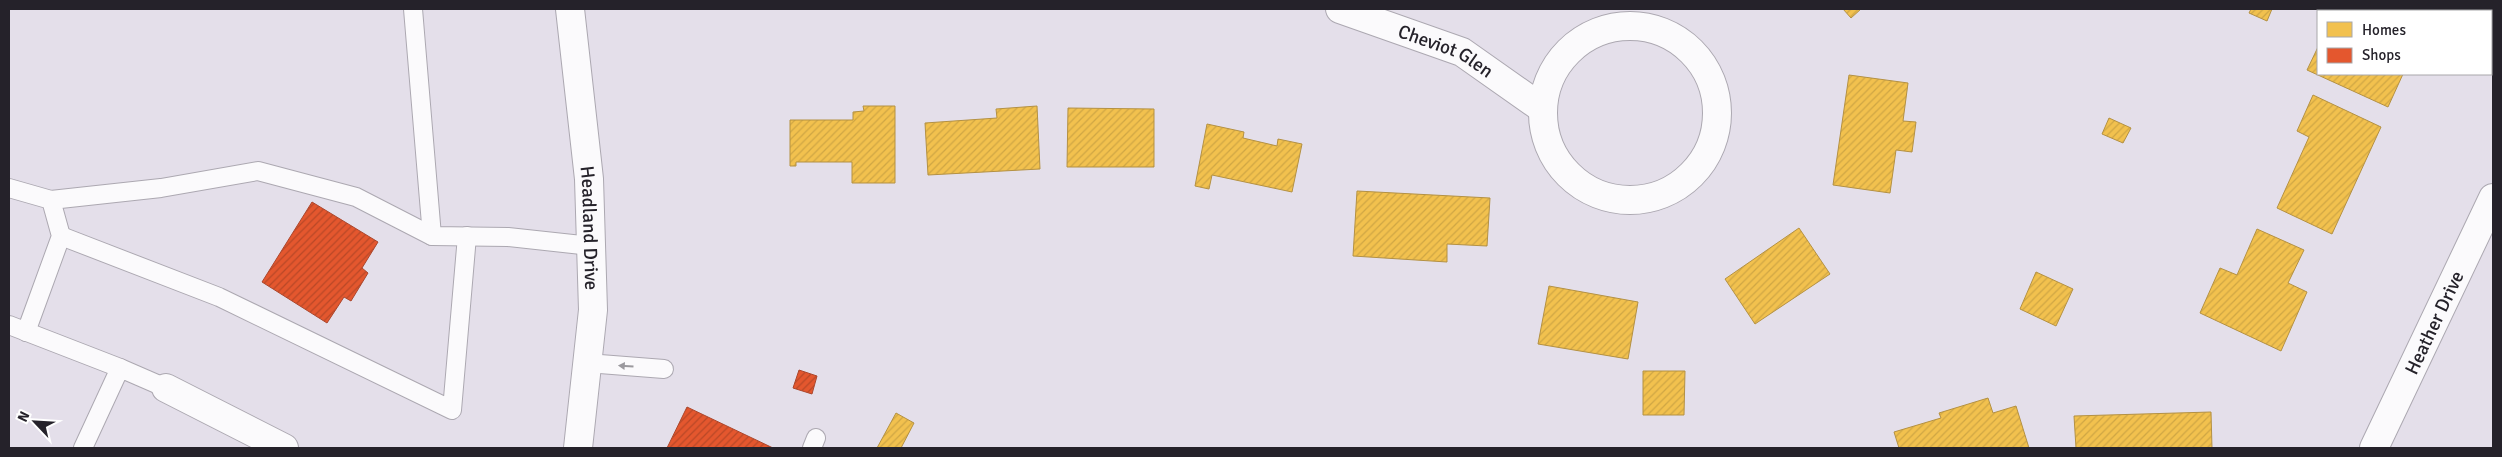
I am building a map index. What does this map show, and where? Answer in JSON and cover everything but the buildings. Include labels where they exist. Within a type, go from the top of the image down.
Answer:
[{"type":"street","name":"Headland Drive","points":[[570,9],[590,179],[593,310],[578,448]]},
{"type":"street","name":"Cheviot Glen","points":[[1340,9],[1462,52],[1543,109]]},
{"type":"street","points":[[1635,25],[1657,29],[1678,39],[1695,54],[1708,72],[1716,94],[1718,117],[1714,140],[1704,160],[1689,178],[1671,191],[1649,199],[1626,200],[1603,197],[1583,187],[1565,172],[1552,153],[1545,132],[1543,109],[1547,86],[1557,66],[1571,48],[1590,35],[1605,30],[1635,25]]},
{"type":"street","name":"Heather Drive","points":[[2374,448],[2493,198]]},
{"type":"street","points":[[166,388],[284,448]]},
{"type":"lane","points":[[412,9],[432,236]]},
{"type":"lane","points":[[9,188],[51,200],[161,188],[258,170],[356,197],[432,236],[508,237],[591,246]]},
{"type":"lane","points":[[26,332],[61,236],[51,200]]},
{"type":"lane","points":[[61,236],[219,297],[452,410],[467,236]]},
{"type":"lane","points":[[9,325],[166,388]]},
{"type":"lane","points":[[587,363],[664,369]]},
{"type":"lane","points":[[82,448],[120,368]]}]
